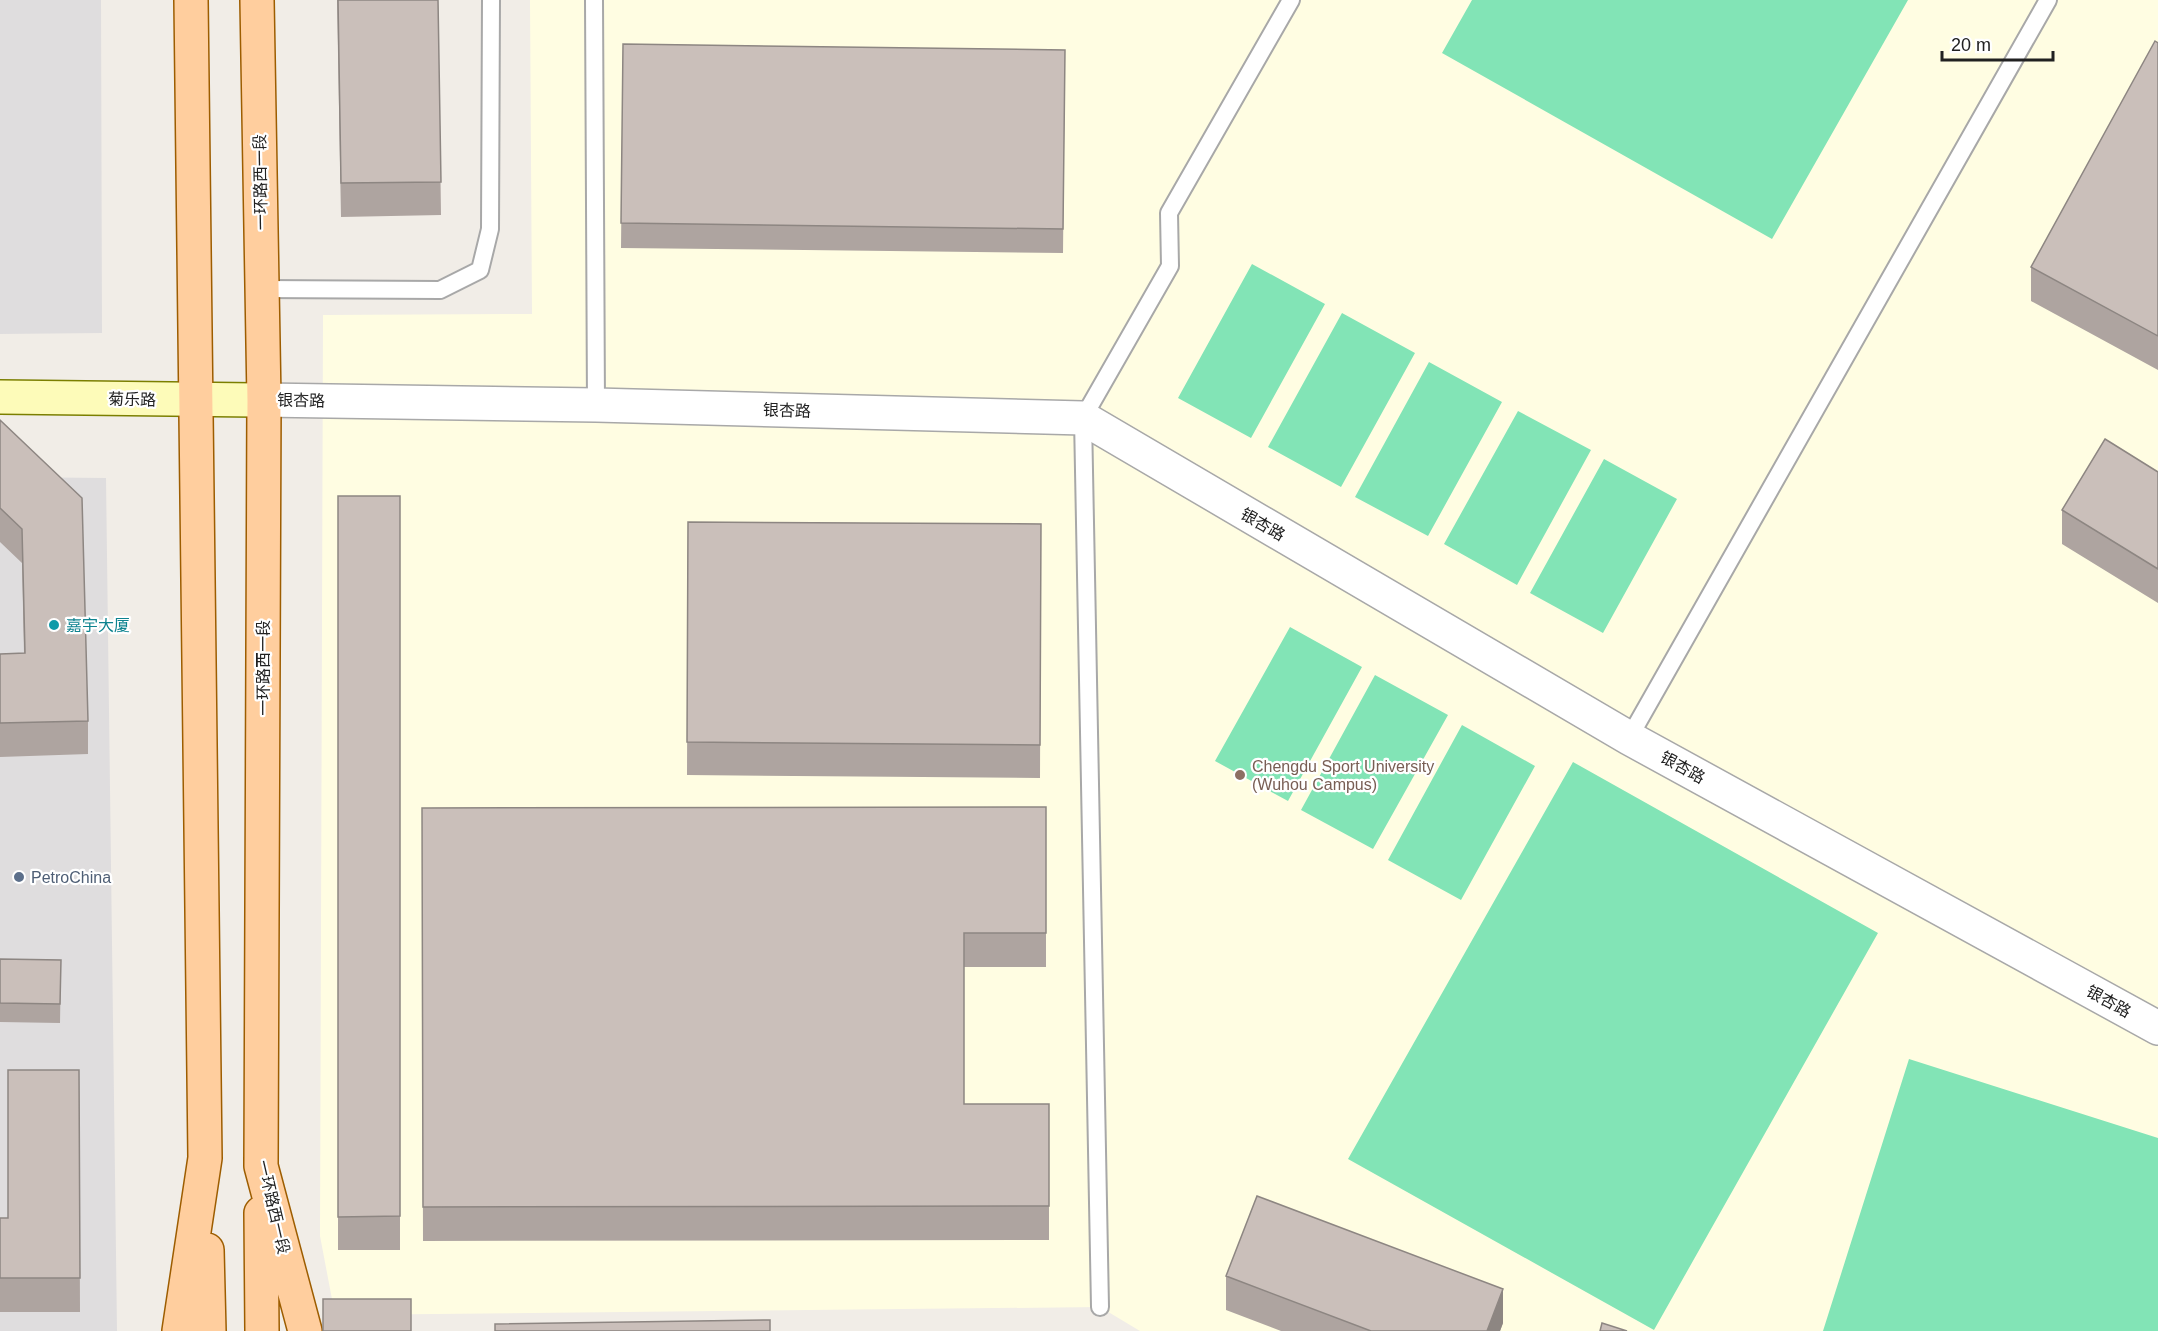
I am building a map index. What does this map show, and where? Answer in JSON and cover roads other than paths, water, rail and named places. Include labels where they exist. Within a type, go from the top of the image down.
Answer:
[{"type":"main road","points":[[191,0],[209,1331]]},
{"type":"main road","name":"一环路西一段","points":[[258,0],[264,400],[261,1166],[305,1331]]},
{"type":"main road","points":[[179,1331],[205,1158]]},
{"type":"main road","points":[[261,1166],[262,1331]]},
{"type":"street","name":"菊乐路","points":[[0,397],[264,400]]},
{"type":"street","name":"银杏路","points":[[264,400],[597,405],[1083,418],[1629,738],[2158,1028]]},
{"type":"lane","points":[[262,289],[440,290],[480,270],[490,229],[491,0]]},
{"type":"lane","points":[[594,0],[597,405]]},
{"type":"lane","points":[[1100,1307],[1083,418],[1170,266],[1169,213],[1291,0]]},
{"type":"lane","points":[[1629,738],[2048,0]]},
{"type":"place","name":"嘉宇大厦","points":[[54,625]]},
{"type":"place","name":"Chengdu Sport University (Wuhou Campus)","points":[[1240,775]]},
{"type":"place","name":"PetroChina","points":[[19,877]]}]
